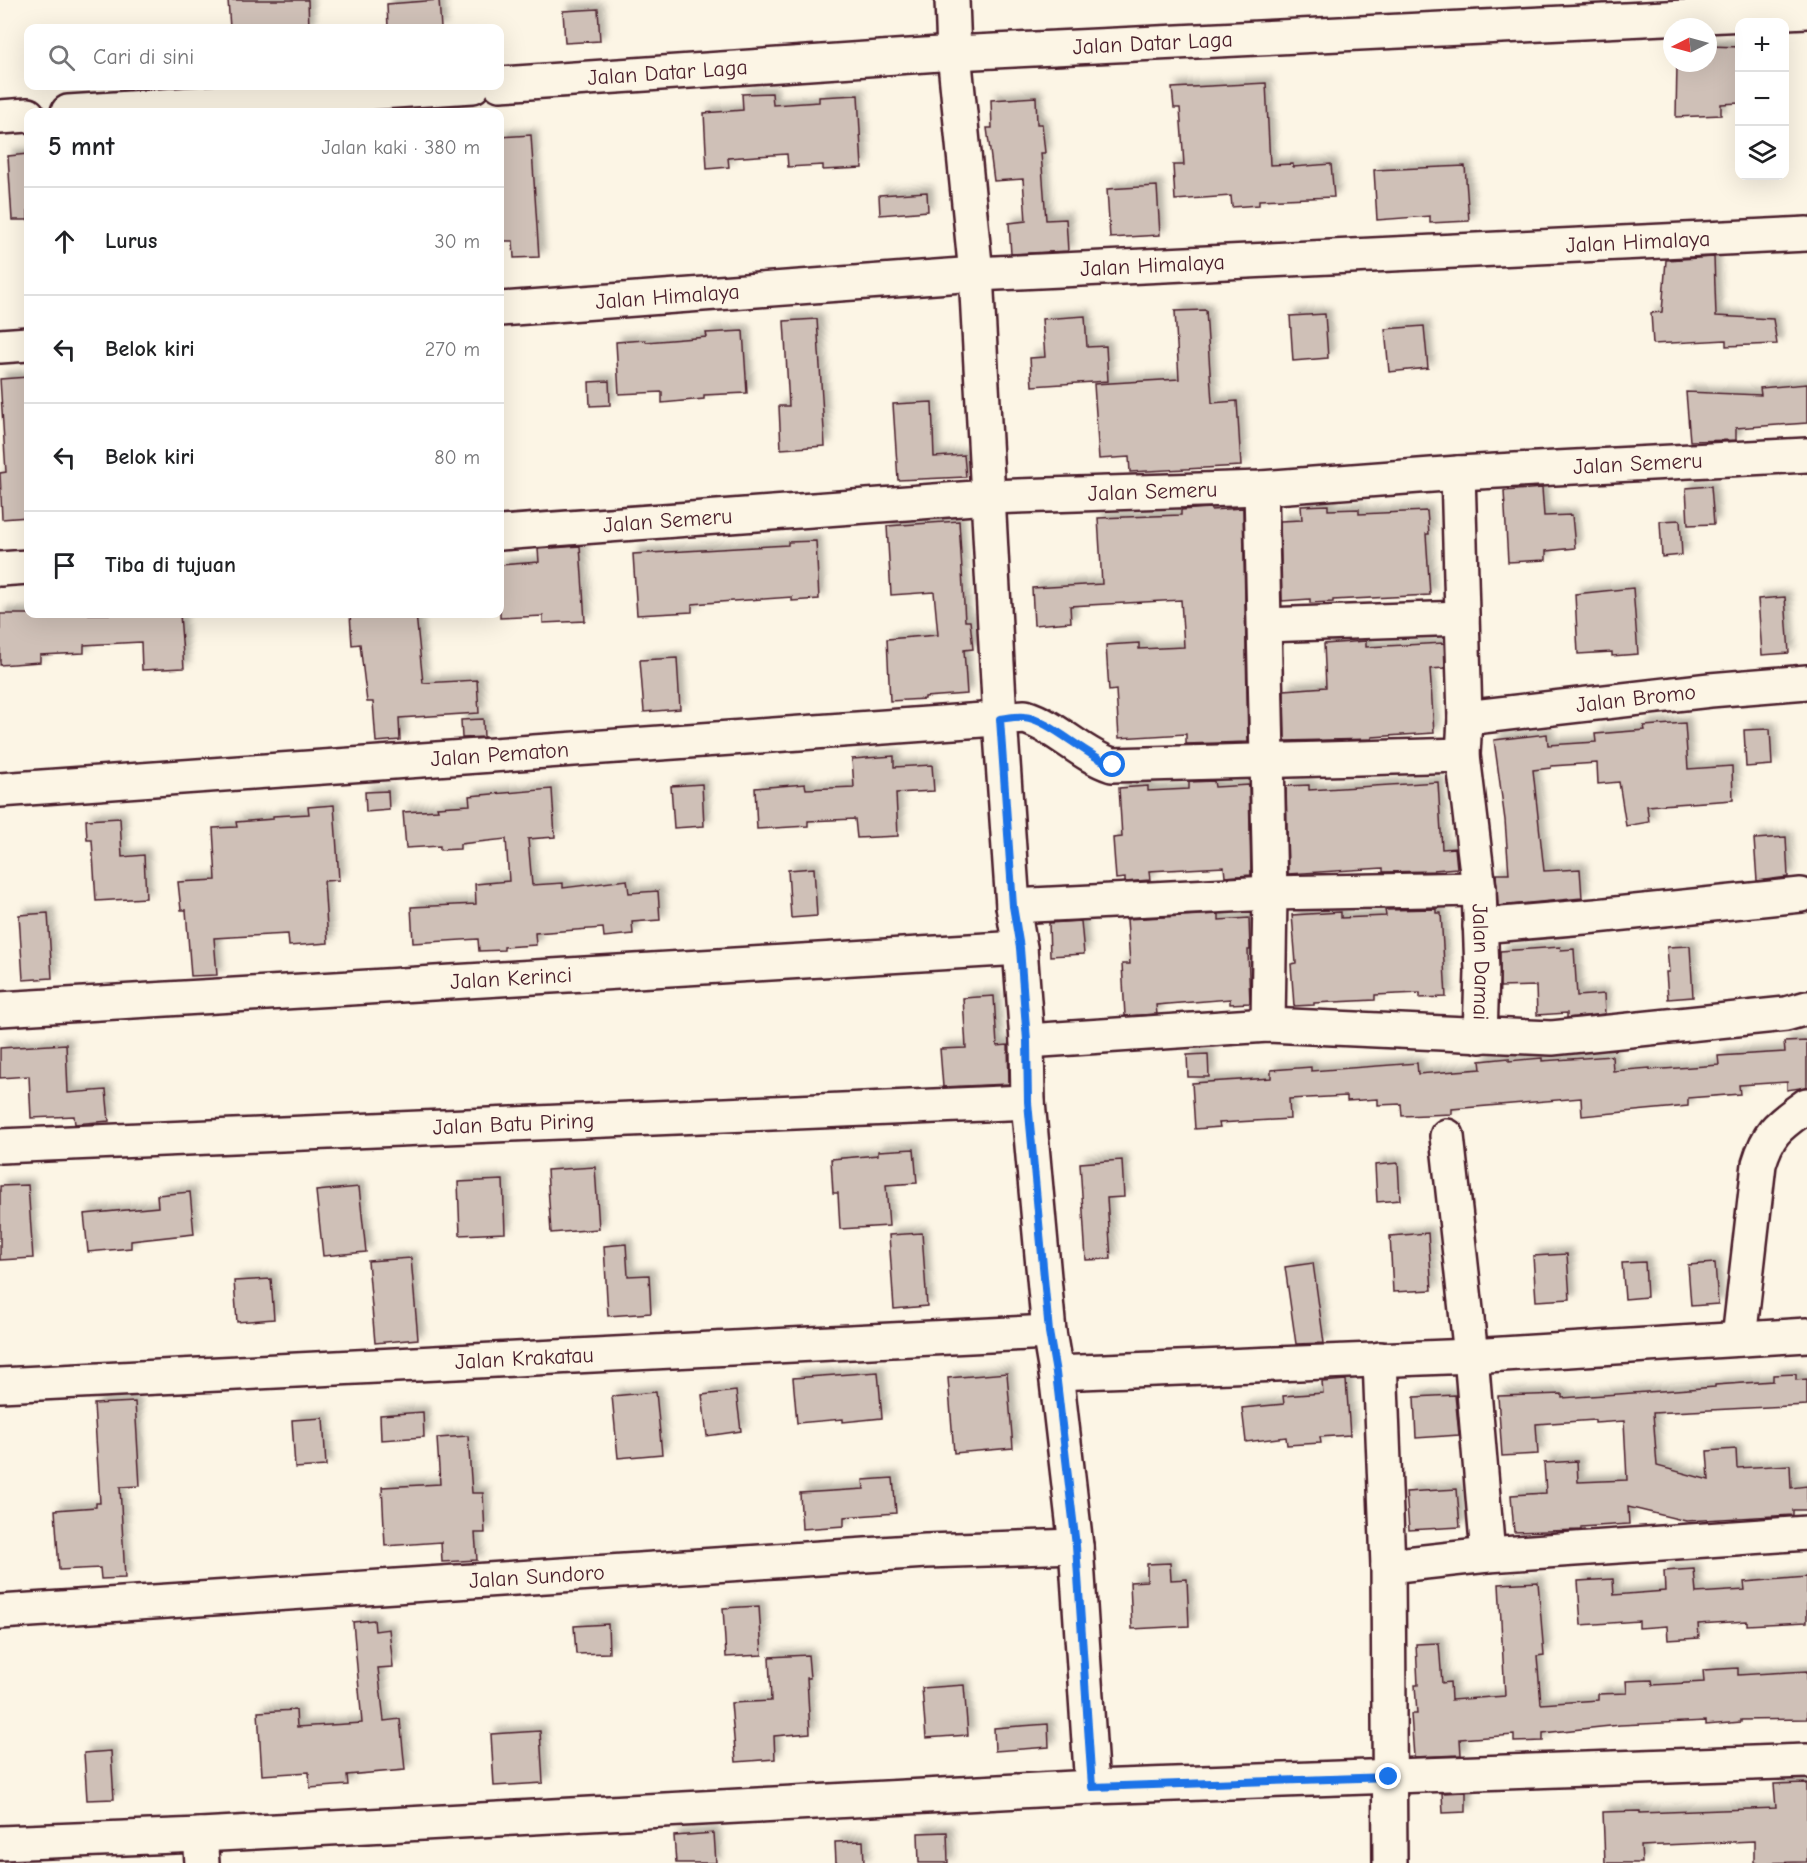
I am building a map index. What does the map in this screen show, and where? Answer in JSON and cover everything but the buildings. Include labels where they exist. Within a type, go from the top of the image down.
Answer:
[{"type":"street","points":[[952,0],[954,53],[976,274],[1000,719],[1013,906],[1020,948],[1027,1041],[1028,1102],[1049,1332],[1056,1373],[1076,1546],[1092,1787]]},
{"type":"street","name":"Jalan Datar Laga","points":[[504,84],[954,53],[1807,11]]},
{"type":"street","points":[[130,108],[411,90]]},
{"type":"street","points":[[0,117],[24,115]]},
{"type":"street","name":"Jalan Himalaya","points":[[504,309],[976,274],[1807,234]]},
{"type":"street","points":[[0,346],[24,344]]},
{"type":"street","name":"Jalan Semeru","points":[[504,532],[988,496],[1261,488],[1458,473],[1807,455]]},
{"type":"street","name":"Jalan Damai","points":[[1027,1041],[1268,1025],[1479,1036],[1482,972],[1479,889],[1463,756],[1465,718],[1458,473]]},
{"type":"street","points":[[1261,488],[1270,893],[1268,1025]]},
{"type":"street","points":[[0,569],[24,567]]},
{"type":"street","points":[[1265,625],[1462,618]]},
{"type":"street","name":"Jalan Bromo","points":[[1465,718],[1710,690],[1807,682]]},
{"type":"street","name":"Jalan Pematon","points":[[0,790],[1025,717],[1039,722],[1098,760],[1113,765],[1463,756]]},
{"type":"street","points":[[1013,906],[1270,893],[1479,889]]},
{"type":"street","points":[[1480,926],[1801,895]]},
{"type":"street","name":"Jalan Kerinci","points":[[0,1009],[1020,948]]},
{"type":"street","points":[[1479,1036],[1552,1038],[1786,1014],[1807,1008]]},
{"type":"street","name":"Jalan Batu Piring","points":[[0,1146],[1028,1102]]},
{"type":"street","points":[[1739,1339],[1759,1164],[1766,1142],[1776,1128],[1807,1105]]},
{"type":"street","points":[[1447,1136],[1471,1356],[1488,1555]]},
{"type":"street","name":"Jalan Krakatau","points":[[0,1385],[1049,1332]]},
{"type":"street","points":[[1056,1373],[1471,1356],[1807,1335]]},
{"type":"street","points":[[1380,1359],[1388,1566],[1390,1863]]},
{"type":"street","points":[[1388,1566],[1488,1555],[1807,1533]]},
{"type":"street","name":"Jalan Sundoro","points":[[0,1612],[926,1551],[1076,1546]]},
{"type":"street","points":[[0,1843],[201,1849],[1092,1787],[1807,1761]]},
{"type":"route","points":[[1113,765],[1098,760],[1039,722],[1025,717],[1000,719],[1013,906],[1020,948],[1027,1041],[1028,1102],[1049,1332],[1056,1373],[1076,1546],[1092,1787],[1389,1777]]}]
